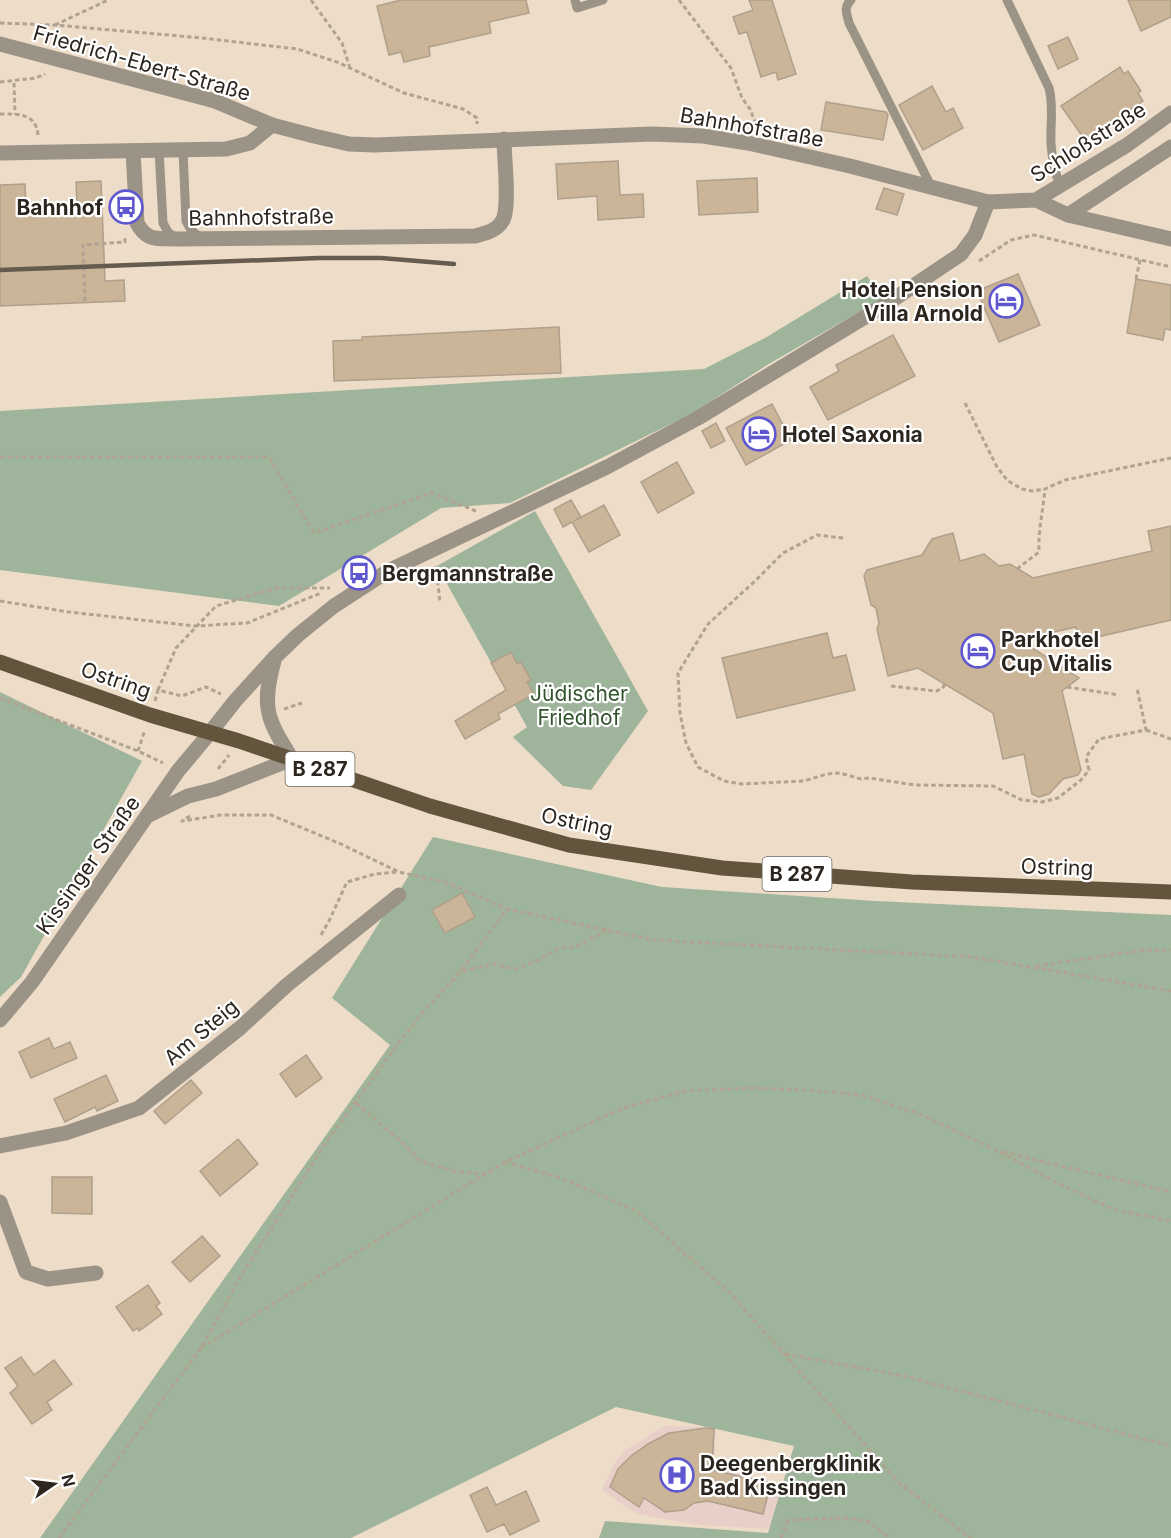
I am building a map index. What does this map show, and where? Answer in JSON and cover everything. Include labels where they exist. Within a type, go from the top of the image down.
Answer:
[{"type":"main road","name":"Ostring","points":[[0,662],[150,715],[239,741],[430,806],[569,845],[723,868],[912,882],[1171,892]]},
{"type":"street","name":"Friedrich-Ebert-Straße","points":[[0,44],[215,101],[272,124]]},
{"type":"street","name":"Schloßstraße","points":[[988,202],[1036,200],[1127,145],[1171,113]]},
{"type":"street","name":"Bahnhofstraße","points":[[272,124],[375,149],[477,140],[504,135],[703,136],[765,147],[988,202]]},
{"type":"street","points":[[0,153],[38,152],[76,157],[134,151],[226,149],[250,143],[272,124]]},
{"type":"street","name":"Bahnhofstraße","points":[[134,151],[137,223],[143,234],[149,238],[475,236],[491,232],[502,221],[506,207],[504,135]]},
{"type":"street","points":[[1068,214],[1171,147]]},
{"type":"street","points":[[1036,200],[1068,214],[1171,239]]},
{"type":"street","points":[[209,734],[235,700],[274,658],[334,606],[388,571],[607,466],[698,418],[888,303],[961,254],[975,235],[988,202]]},
{"type":"street","points":[[149,815],[188,796],[216,789],[292,759],[275,733],[268,714],[266,688],[274,658]]},
{"type":"street","name":"Kissinger Straße","points":[[0,1020],[32,982],[178,771],[209,734]]},
{"type":"street","name":"Am Steig","points":[[0,1146],[66,1133],[139,1108],[232,1035],[287,985],[399,895]]},
{"type":"street","points":[[0,1202],[26,1272],[48,1279],[96,1273]]},
{"type":"lane","points":[[575,0],[577,8],[603,0]]},
{"type":"lane","points":[[851,0],[847,3],[846,10],[849,23],[932,188]]},
{"type":"lane","points":[[1006,0],[1052,97],[1053,166],[1060,186]]},
{"type":"lane","points":[[159,150],[163,223],[168,232],[177,239]]},
{"type":"lane","points":[[183,150],[186,221],[191,230],[201,238]]},
{"type":"path","points":[[55,25],[108,0]]},
{"type":"path","points":[[311,0],[342,43],[350,68]]},
{"type":"path","points":[[679,0],[731,68],[765,147]]},
{"type":"path","points":[[0,23],[55,25],[288,48],[350,68],[404,93],[469,112],[477,118],[477,140]]},
{"type":"path","points":[[0,82],[36,78],[47,73],[51,57]]},
{"type":"path","points":[[14,82],[15,114]]},
{"type":"path","points":[[0,114],[26,115],[33,121],[37,128],[38,152]]},
{"type":"path","points":[[978,261],[1011,240],[1034,235],[1171,267]]},
{"type":"path","points":[[85,301],[83,244],[103,243]]},
{"type":"path","points":[[1136,279],[1140,260]]},
{"type":"path","points":[[966,404],[997,467],[1008,481],[1022,489],[1032,491],[1045,489],[1065,480],[1171,458]]},
{"type":"path","points":[[0,457],[269,457],[314,533],[432,493],[494,519]]},
{"type":"path","points":[[1017,569],[1039,552],[1038,532],[1042,525],[1045,489]]},
{"type":"path","points":[[843,538],[817,535],[783,553],[708,624],[678,673],[680,713],[686,743],[698,767],[724,781],[742,784],[804,781],[827,774],[840,773],[861,779],[869,778],[915,785],[993,786],[1022,800],[1042,802],[1058,798],[1081,780],[1089,770],[1086,757],[1099,739],[1146,730],[1171,739]]},
{"type":"path","points":[[437,572],[440,603]]},
{"type":"path","points":[[138,750],[158,690],[176,648],[216,606],[276,588],[330,588]]},
{"type":"path","points":[[0,601],[69,612],[195,626],[247,623],[321,593],[334,606]]},
{"type":"path","points":[[891,686],[936,691],[942,689],[945,684]]},
{"type":"path","points":[[158,690],[183,696],[206,687],[235,700]]},
{"type":"path","points":[[1067,687],[1119,695]]},
{"type":"path","points":[[1137,688],[1146,730]]},
{"type":"path","points":[[0,698],[138,750],[178,771]]},
{"type":"path","points":[[277,711],[302,703]]},
{"type":"path","points":[[190,815],[182,821],[221,816],[271,815],[399,872],[448,883],[507,909],[653,940],[972,957],[1171,991]]},
{"type":"path","points":[[317,941],[347,882],[375,874],[399,872]]},
{"type":"path","points":[[59,1538],[201,1348],[248,1265],[325,1144],[404,1036],[461,971],[507,909]]},
{"type":"path","points":[[461,971],[494,964],[515,969],[561,947],[576,947],[607,930]]},
{"type":"path","points":[[1031,967],[1145,950],[1171,950]]},
{"type":"path","points":[[201,1348],[505,1162],[623,1108],[687,1091],[753,1088],[861,1095],[916,1113],[1115,1210],[1171,1221]]},
{"type":"path","points":[[356,1103],[420,1161],[457,1172],[485,1174]]},
{"type":"path","points":[[998,1151],[1171,1192]]},
{"type":"path","points":[[505,1162],[561,1178],[635,1210],[728,1291],[899,1482],[971,1538]]},
{"type":"path","points":[[784,1353],[904,1377],[1171,1446]]},
{"type":"path","points":[[781,1538],[788,1520],[849,1518],[870,1522],[889,1538]]},
{"type":"shaded area","name":"Deegenbergklinik Bad Kissingen","points":[[664,1426],[716,1429],[714,1468],[779,1483],[789,1515],[773,1529],[699,1525],[637,1514],[602,1490],[613,1465],[627,1449]]},
{"type":"green space","points":[[867,276],[883,298],[767,365],[691,414],[510,503],[441,508],[279,606],[0,570],[0,411],[704,369],[765,338]]},
{"type":"green space","name":"Jüdischer Friedhof","points":[[535,511],[648,711],[591,790],[563,786],[513,737],[527,727],[437,566]]},
{"type":"green space","points":[[0,692],[142,761],[21,977],[0,997]]},
{"type":"green space","points":[[433,837],[662,887],[875,901],[1171,915],[1171,1538],[599,1538],[605,1521],[768,1533],[794,1446],[616,1407],[351,1538],[40,1538],[390,1045],[332,998]]},
{"type":"building","points":[[401,0],[526,0],[529,13],[489,22],[491,33],[429,47],[430,56],[404,62],[401,52],[389,55],[377,6]]},
{"type":"building","points":[[749,0],[772,0],[796,74],[778,80],[776,72],[761,77],[747,32],[739,34],[733,17],[753,10]]},
{"type":"building","points":[[1128,0],[1171,0],[1171,17],[1141,31]]},
{"type":"building","points":[[1068,37],[1078,59],[1058,69],[1048,46]]},
{"type":"building","points":[[1120,67],[1124,74],[1128,71],[1141,91],[1138,93],[1143,101],[1085,140],[1061,106]]},
{"type":"building","points":[[932,86],[946,112],[953,108],[963,128],[923,150],[899,105]]},
{"type":"building","points":[[826,102],[886,112],[888,115],[883,140],[821,130]]},
{"type":"building","points":[[618,161],[620,195],[643,194],[644,217],[598,220],[597,196],[558,199],[556,164]]},
{"type":"building","points":[[757,178],[758,212],[699,215],[697,181]]},
{"type":"building","points":[[101,181],[105,281],[124,280],[125,301],[0,306],[0,185],[25,184],[26,205],[77,203],[76,182]]},
{"type":"building","points":[[884,188],[904,194],[897,215],[876,209]]},
{"type":"building","points":[[1018,274],[1040,325],[999,342],[977,291]]},
{"type":"building","points":[[1136,279],[1171,285],[1171,330],[1165,329],[1163,340],[1127,333]]},
{"type":"building","points":[[559,327],[561,373],[334,381],[333,341],[362,340],[362,337]]},
{"type":"building","points":[[893,335],[915,376],[828,420],[810,387],[839,371],[836,365]]},
{"type":"building","name":"Hotel Saxonia","points":[[772,404],[791,440],[746,465],[726,428]]},
{"type":"building","points":[[716,423],[725,441],[711,448],[702,431]]},
{"type":"building","points":[[677,462],[694,493],[658,513],[641,482]]},
{"type":"building","points":[[571,500],[581,517],[574,521],[604,505],[620,535],[589,552],[572,522],[563,527],[554,509]]},
{"type":"building","points":[[1171,526],[1171,620],[1080,641],[1076,627],[1020,640],[1079,678],[1062,691],[1081,770],[1078,775],[1063,779],[1049,794],[1039,797],[1032,794],[1024,754],[1003,759],[993,713],[918,668],[888,676],[877,629],[879,623],[876,608],[871,605],[864,576],[867,570],[922,555],[932,539],[953,533],[960,561],[984,554],[999,566],[1010,564],[1033,578],[1152,551],[1148,531]]},
{"type":"building","points":[[827,633],[833,658],[846,655],[855,690],[737,718],[722,658]]},
{"type":"building","points":[[511,652],[517,664],[521,662],[531,680],[527,682],[534,694],[498,714],[500,719],[465,739],[455,721],[506,690],[491,663]]},
{"type":"building","points":[[462,893],[475,917],[445,933],[432,910]]},
{"type":"building","points":[[49,1038],[54,1049],[70,1042],[77,1058],[31,1078],[19,1052]]},
{"type":"building","points":[[306,1055],[322,1078],[296,1097],[280,1074]]},
{"type":"building","points":[[106,1075],[118,1101],[97,1111],[95,1107],[65,1122],[54,1099]]},
{"type":"building","points":[[191,1080],[202,1093],[165,1124],[154,1111]]},
{"type":"building","points":[[238,1139],[258,1164],[220,1196],[200,1171]]},
{"type":"building","points":[[52,1177],[92,1177],[92,1214],[52,1213]]},
{"type":"building","points":[[202,1236],[220,1256],[190,1282],[172,1262]]},
{"type":"building","points":[[148,1285],[160,1303],[156,1306],[162,1314],[139,1331],[138,1328],[133,1331],[116,1307]]},
{"type":"building","points":[[21,1357],[34,1375],[54,1360],[72,1384],[47,1402],[52,1410],[32,1424],[10,1393],[18,1386],[5,1368]]},
{"type":"building","points":[[714,1429],[712,1470],[771,1483],[763,1514],[708,1501],[694,1503],[684,1510],[665,1512],[644,1498],[639,1507],[610,1487],[618,1469],[648,1444],[669,1433]]},
{"type":"building","points":[[487,1487],[496,1505],[526,1491],[539,1521],[510,1535],[504,1524],[487,1532],[470,1495]]},
{"type":"railway","points":[[0,270],[319,258],[381,258],[454,264]]},
{"type":"place","name":"Bahnhof","points":[[126,207]]},
{"type":"place","name":"Hotel Pension Villa Arnold","points":[[1006,301]]},
{"type":"place","name":"Hotel Saxonia","points":[[759,434]]},
{"type":"place","name":"Bergmannstraße","points":[[359,573]]},
{"type":"place","name":"Parkhotel Cup Vitalis","points":[[978,651]]},
{"type":"place","name":"Deegenbergklinik Bad Kissingen","points":[[677,1475]]}]
